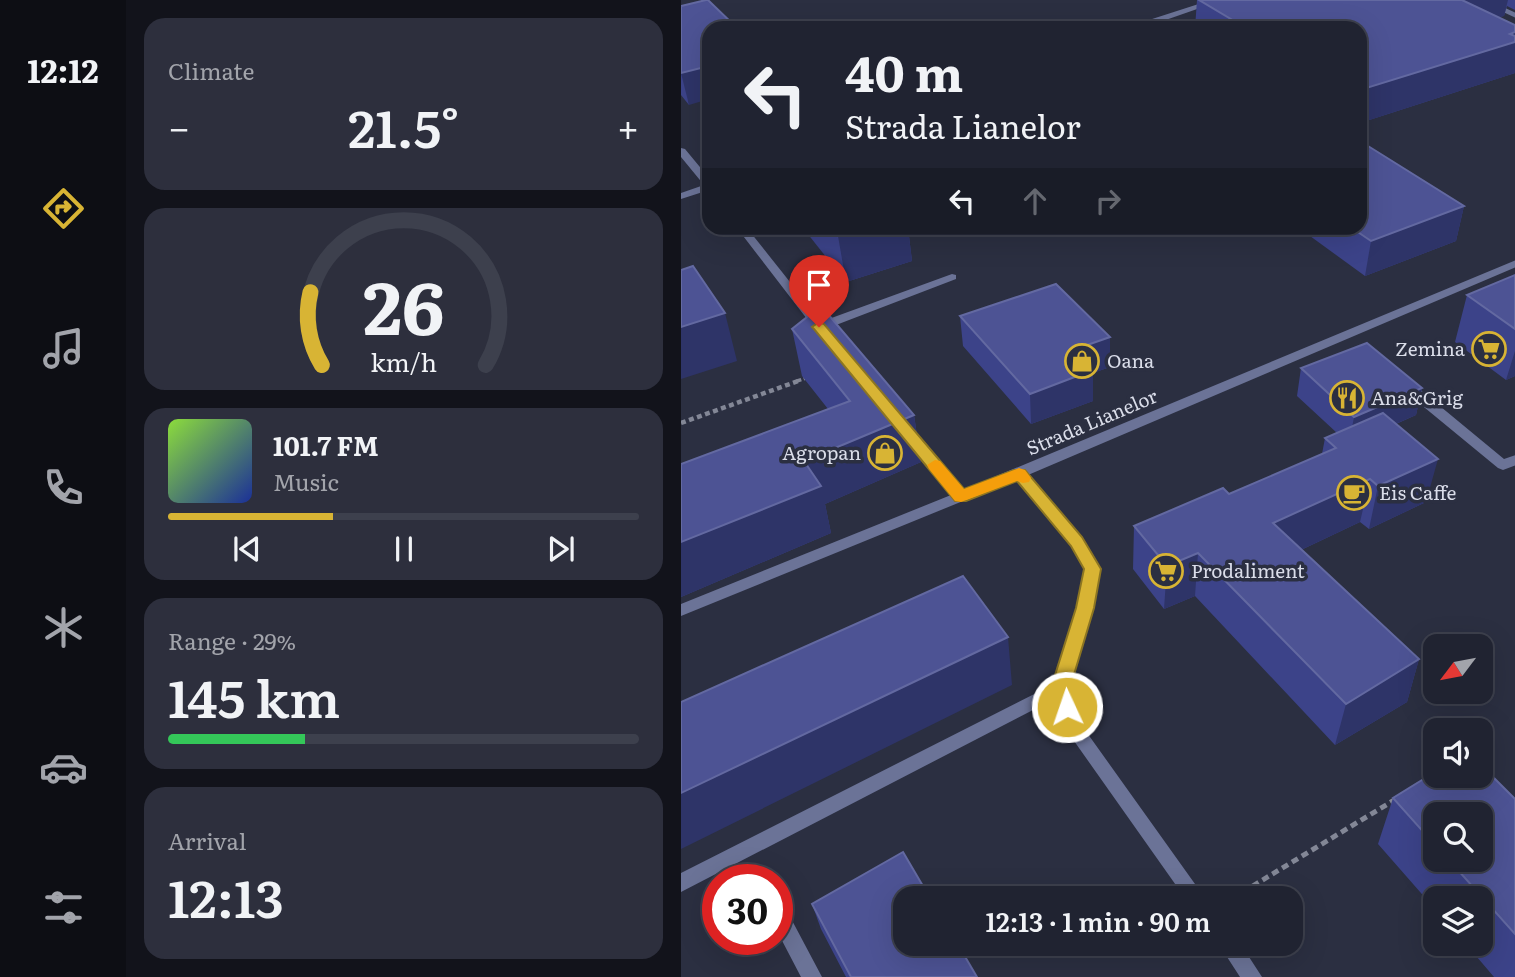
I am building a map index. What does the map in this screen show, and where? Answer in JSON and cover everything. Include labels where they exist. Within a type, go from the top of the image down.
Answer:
[{"type":"street","points":[[1155,21],[1219,0]]},
{"type":"street","points":[[1481,0],[1515,16]]},
{"type":"street","points":[[681,151],[702,177]]},
{"type":"street","points":[[681,196],[702,188]]},
{"type":"street","points":[[748,235],[823,331],[952,276]]},
{"type":"street","name":"Strada Lianelor","points":[[681,610],[1351,341],[1515,263]]},
{"type":"street","points":[[1398,379],[1502,465],[1515,459]]},
{"type":"street","points":[[901,424],[961,497]]},
{"type":"street","points":[[1019,473],[1077,541],[1093,569],[1085,608],[1061,688],[1073,726],[1187,886]]},
{"type":"street","points":[[681,883],[1061,688]]},
{"type":"street","points":[[793,941],[812,977]]},
{"type":"street","points":[[1237,956],[1252,977]]},
{"type":"path","points":[[681,423],[811,376]]},
{"type":"path","points":[[1253,886],[1400,797]]},
{"type":"building","points":[[708,0],[730,21],[702,21],[702,68],[681,73],[681,6]]},
{"type":"building","points":[[1199,0],[1462,0],[1515,25],[1515,32],[1510,34],[1515,36],[1515,42],[1367,88],[1367,21],[1234,21]]},
{"type":"building","points":[[1367,145],[1464,206],[1371,241],[1362,235],[1367,235]]},
{"type":"building","points":[[693,266],[725,313],[681,327],[681,270]]},
{"type":"building","points":[[1515,275],[1515,329],[1467,295]]},
{"type":"building","points":[[1056,284],[1110,337],[1073,350],[1093,370],[1030,394],[960,316]]},
{"type":"building","points":[[821,306],[914,415],[804,461],[821,486],[681,542],[681,464],[850,401],[792,329]]},
{"type":"building","points":[[1367,343],[1422,388],[1354,417],[1301,368]]},
{"type":"building","points":[[1383,413],[1438,459],[1378,486],[1370,479],[1273,523],[1419,659],[1346,704],[1198,553],[1167,566],[1134,526],[1223,488],[1229,494],[1336,448],[1325,438]]},
{"type":"building","points":[[963,576],[1008,637],[681,793],[681,702]]},
{"type":"building","points":[[1493,777],[1515,799],[1515,934],[1493,909],[1493,886],[1472,886],[1460,872],[1493,872],[1493,802],[1423,802],[1423,832],[1393,798],[1423,779],[1423,788],[1493,788]]},
{"type":"building","points":[[903,852],[923,886],[893,886],[893,956],[965,956],[977,977],[851,977],[812,904]]},
{"type":"slow traffic","points":[[935,465],[961,497],[1019,473],[1023,478]]},
{"type":"place","name":"Zemina","points":[[1489,349]]},
{"type":"place","name":"Oana","points":[[1082,361]]},
{"type":"place","name":"Ana&Grig","points":[[1347,398]]},
{"type":"place","name":"Agropan","points":[[885,453]]},
{"type":"place","name":"Eis Caffe","points":[[1354,493]]},
{"type":"place","name":"Prodaliment","points":[[1166,571]]},
{"type":"route","points":[[819,327],[961,497],[1019,473],[1077,541],[1093,569],[1085,608],[1061,688],[1067,707]]}]
